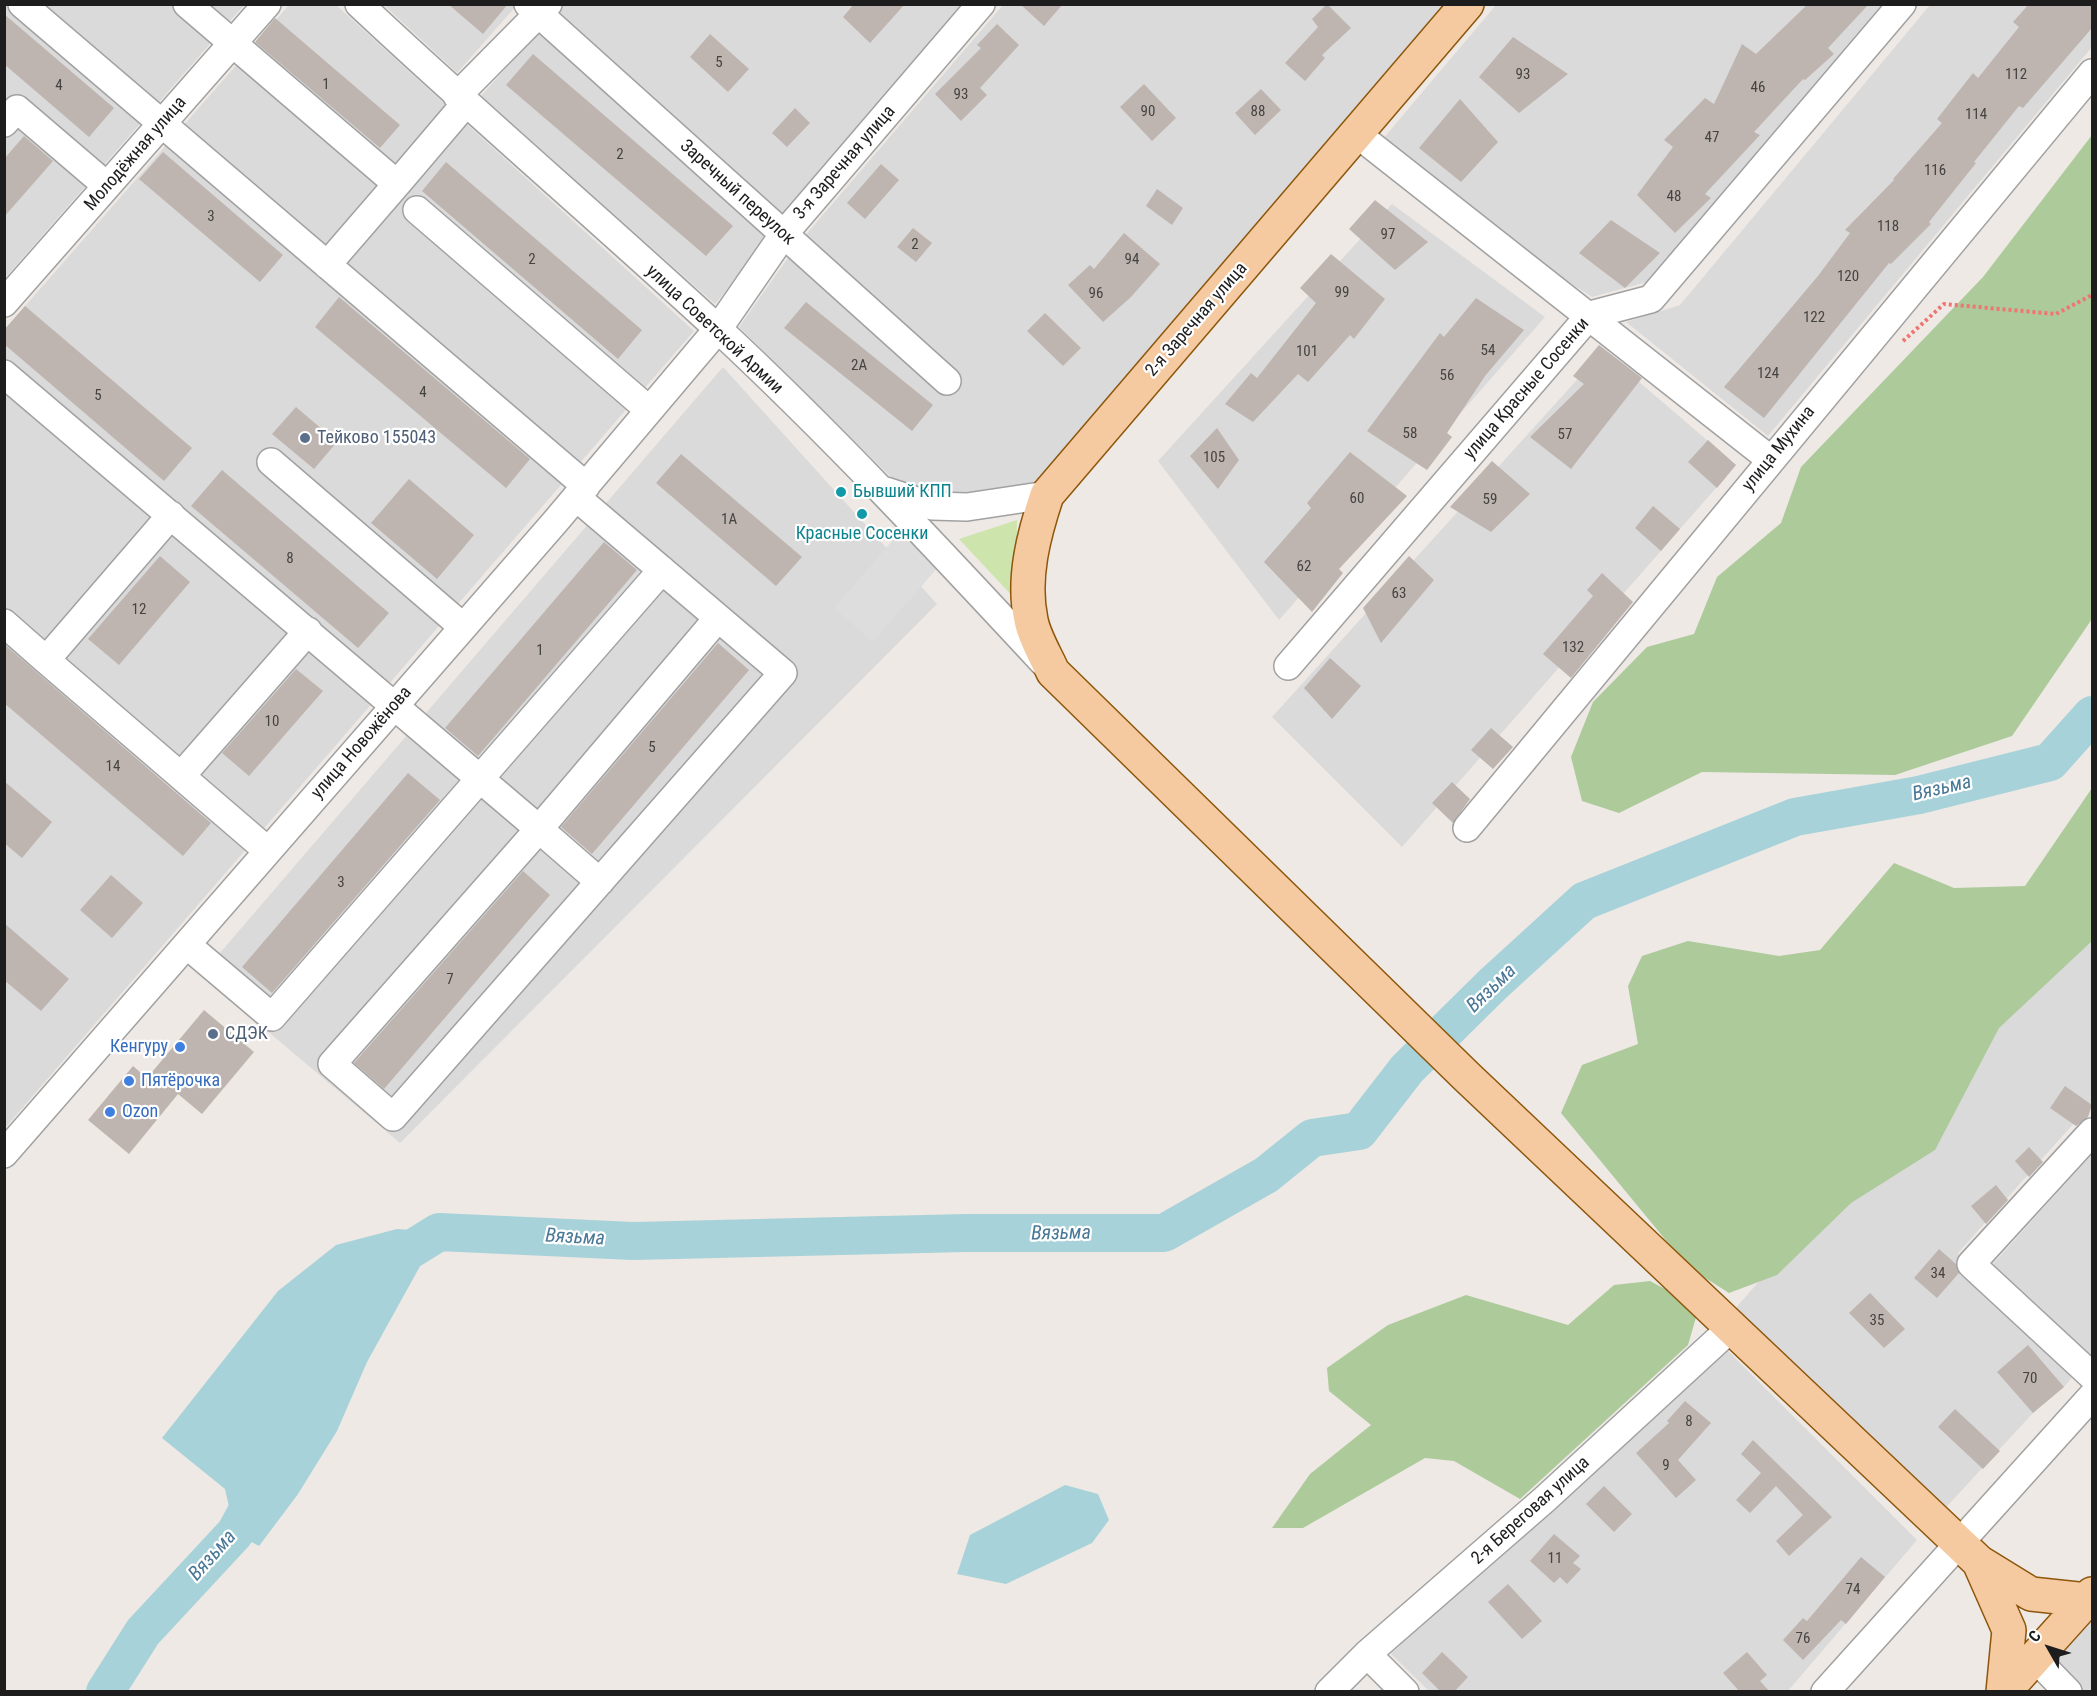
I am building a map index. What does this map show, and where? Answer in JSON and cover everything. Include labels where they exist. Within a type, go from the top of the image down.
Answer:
[{"type":"main road","name":"2-я Заречная улица","points":[[1053,672],[1031,620],[1033,537],[1047,495],[1467,4]]},
{"type":"main road","points":[[1053,672],[1466,1076],[1969,1554],[2031,1594],[2090,1597]]},
{"type":"main road","points":[[1969,1554],[2009,1630],[2003,1692]]},
{"type":"main road","points":[[2003,1692],[2090,1597]]},
{"type":"street","points":[[22,4],[327,265],[581,491],[662,570],[718,618],[783,674],[393,1117],[332,1064],[539,828],[718,618]]},
{"type":"street","points":[[187,4],[397,184]]},
{"type":"street","name":"Молодёжная улица","points":[[4,303],[267,4]]},
{"type":"street","name":"улица Советской Армии","points":[[359,4],[461,100],[718,329],[884,490],[1053,672]]},
{"type":"street","name":"3-я Заречная улица","points":[[718,329],[783,235],[981,4]]},
{"type":"street","name":"улица Красные Сосенки","points":[[1288,666],[1590,315],[1651,299],[1902,4]]},
{"type":"street","points":[[327,265],[397,184],[461,100],[538,8]]},
{"type":"street","name":"Заречный переулок","points":[[538,8],[783,235],[947,381]]},
{"type":"street","name":"улица Мухина","points":[[1467,828],[2092,73]]},
{"type":"street","points":[[4,123],[16,109],[107,186]]},
{"type":"street","points":[[1357,134],[1590,315],[1771,460]]},
{"type":"street","points":[[417,210],[649,410]]},
{"type":"street","name":"улица Новожёнова","points":[[4,1154],[581,491],[718,329]]},
{"type":"street","points":[[4,374],[481,778],[600,882]]},
{"type":"street","points":[[271,462],[463,627]]},
{"type":"street","points":[[884,490],[932,506],[967,507],[1047,495]]},
{"type":"street","points":[[46,660],[171,515]]},
{"type":"street","points":[[187,945],[272,1017],[662,570]]},
{"type":"street","points":[[4,623],[268,851]]},
{"type":"street","points":[[181,776],[308,631]]},
{"type":"street","points":[[2092,1132],[1971,1264],[2092,1376]]},
{"type":"street","name":"2-я Береговая улица","points":[[1329,1692],[1367,1654],[1545,1499],[1731,1328]]},
{"type":"street","points":[[1826,1692],[1969,1554],[2092,1396]]},
{"type":"street","points":[[1367,1654],[1405,1692]]},
{"type":"street","points":[[2035,1658],[2068,1692]]},
{"type":"path","points":[[1901,343],[1944,304],[2056,314],[2092,295]]},
{"type":"shaded area","points":[[5,5],[244,5],[5,278]]},
{"type":"shaded area","points":[[289,5],[336,5],[694,331],[5,1128],[5,329]]},
{"type":"shaded area","points":[[384,5],[517,5],[457,73]]},
{"type":"shaded area","points":[[562,5],[966,5],[715,304],[481,96]]},
{"type":"shaded area","points":[[1003,5],[1444,5],[1037,481],[956,504],[902,488],[739,327],[797,245]]},
{"type":"shaded area","points":[[1496,5],[1887,5],[1658,279],[1592,297],[1371,153]]},
{"type":"shaded area","points":[[1930,5],[2092,5],[2092,47],[1768,436],[1626,322],[1680,305]]},
{"type":"shaded area","points":[[1392,204],[1545,317],[1279,620],[1158,461]]},
{"type":"shaded area","points":[[1603,351],[1736,465],[1402,847],[1272,717]]},
{"type":"shaded area","points":[[723,367],[937,604],[400,1143],[201,975]]},
{"type":"shaded area","points":[[899,533],[938,567],[873,642],[834,608]]},
{"type":"shaded area","points":[[2092,900],[2092,1103],[1958,1253],[1962,1269],[1960,1276],[1983,1275],[2092,1154],[2092,1354],[2064,1387],[2033,1413],[1939,1515],[1734,1310]]},
{"type":"shaded area","points":[[1709,1336],[1726,1349],[1917,1540],[1788,1691],[1429,1691],[1391,1654]]},
{"type":"shaded area","points":[[2092,1619],[2092,1691],[2071,1691],[2046,1671]]},
{"type":"green space","points":[[2092,135],[2092,619],[2012,736],[1895,775],[1702,772],[1619,813],[1582,801],[1571,757],[1593,702],[1647,647],[1694,634],[1717,577],[1781,523],[1801,467],[1983,277]]},
{"type":"green space","points":[[1017,520],[1016,600],[959,539]]},
{"type":"green space","points":[[2092,788],[2092,941],[1999,1028],[1935,1150],[1851,1203],[1777,1275],[1729,1293],[1688,1267],[1561,1113],[1582,1065],[1638,1044],[1628,986],[1642,956],[1688,941],[1779,956],[1820,950],[1894,863],[1954,888],[2025,886]]},
{"type":"green space","points":[[1650,1281],[1699,1307],[1688,1345],[1520,1499],[1454,1461],[1425,1458],[1303,1528],[1272,1528],[1310,1474],[1371,1425],[1329,1391],[1327,1368],[1388,1325],[1466,1295],[1568,1325],[1614,1285]]},
{"type":"water","points":[[397,1229],[439,1232],[367,1362],[337,1431],[298,1494],[259,1546],[235,1533],[225,1489],[162,1438],[278,1291],[336,1245]]},
{"type":"water","points":[[1065,1485],[1098,1494],[1109,1520],[1092,1543],[1006,1584],[957,1574],[970,1535]]},
{"type":"building","points":[[448,4],[508,4],[483,34]]},
{"type":"building","points":[[854,4],[905,4],[870,43],[843,17]]},
{"type":"building","points":[[1020,4],[1063,4],[1044,26]]},
{"type":"building","points":[[1327,4],[1351,28],[1322,55],[1325,58],[1305,81],[1285,63],[1318,27],[1312,19]]},
{"type":"building","points":[[1808,4],[1869,4],[1828,48],[1834,54],[1805,80],[1803,79],[1754,132],[1760,135],[1705,194],[1711,198],[1675,233],[1637,195],[1673,147],[1664,140],[1705,98],[1714,104],[1742,44],[1756,54]]},
{"type":"building","points":[[2029,4],[2092,4],[2092,28],[2023,108],[2019,106],[1929,222],[1931,224],[1891,264],[1889,263],[1764,418],[1724,387],[1818,276],[1850,233],[1845,230],[1894,180],[1942,123],[1937,119],[1973,73],[1978,78],[2019,27],[2013,22]]},
{"type":"building","points":[[4,14],[114,108],[89,137],[4,64]]},
{"type":"building","points":[[275,18],[400,125],[380,148],[255,42]]},
{"type":"building","points":[[997,24],[1019,45],[980,88],[987,95],[961,121],[935,94],[981,48],[977,45]]},
{"type":"building","points":[[710,34],[749,69],[728,92],[690,57]]},
{"type":"building","points":[[1513,37],[1568,74],[1519,113],[1479,77]]},
{"type":"building","points":[[533,54],[733,226],[706,256],[506,85]]},
{"type":"building","points":[[1144,84],[1176,118],[1152,141],[1120,107]]},
{"type":"building","points":[[1261,89],[1281,110],[1255,135],[1235,113]]},
{"type":"building","points":[[1460,99],[1498,142],[1461,182],[1419,148]]},
{"type":"building","points":[[795,108],[810,123],[787,147],[772,133]]},
{"type":"building","points":[[24,136],[53,161],[4,217],[4,159]]},
{"type":"building","points":[[163,152],[283,255],[260,282],[139,179]]},
{"type":"building","points":[[446,162],[642,330],[618,359],[422,191]]},
{"type":"building","points":[[881,164],[899,180],[865,219],[847,203]]},
{"type":"building","points":[[1157,189],[1183,208],[1172,225],[1146,206]]},
{"type":"building","points":[[1375,200],[1428,242],[1395,270],[1349,229]]},
{"type":"building","points":[[1611,220],[1660,253],[1625,288],[1579,253]]},
{"type":"building","points":[[913,228],[932,243],[916,262],[897,247]]},
{"type":"building","points":[[1124,233],[1160,264],[1131,297],[1103,322],[1068,285],[1090,265],[1094,269]]},
{"type":"building","points":[[1331,254],[1385,299],[1354,339],[1350,335],[1308,382],[1298,374],[1253,422],[1225,404],[1251,373],[1257,378],[1316,303],[1300,288]]},
{"type":"building","points":[[339,297],[530,459],[506,488],[315,327]]},
{"type":"building","points":[[1476,298],[1524,330],[1485,376],[1447,433],[1452,437],[1427,470],[1367,431],[1440,333],[1444,337]]},
{"type":"building","points":[[806,302],[933,405],[912,431],[784,328]]},
{"type":"building","points":[[25,306],[192,448],[164,481],[4,344],[4,330]]},
{"type":"building","points":[[1045,313],[1081,348],[1063,366],[1027,331]]},
{"type":"building","points":[[1599,345],[1642,378],[1571,469],[1530,437],[1584,384],[1573,376]]},
{"type":"building","name":"Тейково 155043","points":[[296,407],[337,442],[314,469],[272,434]]},
{"type":"building","points":[[1217,428],[1239,460],[1218,489],[1190,456]]},
{"type":"building","points":[[1708,440],[1736,465],[1717,488],[1688,462]]},
{"type":"building","points":[[1350,452],[1407,496],[1339,569],[1343,573],[1312,612],[1264,562],[1311,508],[1307,503]]},
{"type":"building","points":[[681,454],[802,557],[776,586],[656,483]]},
{"type":"building","points":[[1492,461],[1530,494],[1491,532],[1450,507]]},
{"type":"building","points":[[222,470],[389,613],[358,648],[191,506]]},
{"type":"building","points":[[409,479],[474,535],[437,579],[371,523]]},
{"type":"building","points":[[1653,506],[1680,529],[1661,551],[1635,528]]},
{"type":"building","points":[[604,542],[637,570],[478,756],[445,728]]},
{"type":"building","points":[[160,556],[190,582],[119,665],[88,639]]},
{"type":"building","points":[[1409,556],[1434,580],[1381,643],[1363,608]]},
{"type":"building","points":[[1602,573],[1633,602],[1571,678],[1543,654],[1593,596],[1587,590]]},
{"type":"building","points":[[718,643],[749,670],[592,854],[561,827]]},
{"type":"building","points":[[4,644],[211,823],[183,856],[4,703]]},
{"type":"building","points":[[1330,658],[1361,686],[1332,719],[1304,688]]},
{"type":"building","points":[[296,669],[323,691],[249,776],[222,753]]},
{"type":"building","points":[[1491,728],[1513,747],[1493,769],[1471,750]]},
{"type":"building","points":[[408,773],[440,800],[272,993],[242,967]]},
{"type":"building","points":[[4,781],[52,822],[22,858],[4,843]]},
{"type":"building","points":[[1452,782],[1470,799],[1453,823],[1432,803]]},
{"type":"building","points":[[523,871],[550,895],[384,1089],[354,1063]]},
{"type":"building","points":[[111,875],[143,903],[112,938],[80,910]]},
{"type":"building","points":[[4,923],[69,979],[41,1011],[4,980]]},
{"type":"building","points":[[204,1010],[254,1052],[202,1114],[178,1094],[129,1154],[88,1120],[133,1066],[147,1078]]},
{"type":"building","points":[[2065,1086],[2092,1105],[2088,1117],[2076,1126],[2050,1108]]},
{"type":"building","points":[[2029,1147],[2043,1162],[2029,1177],[2015,1161]]},
{"type":"building","points":[[1996,1185],[2008,1200],[1986,1224],[1971,1206]]},
{"type":"building","points":[[1939,1249],[1956,1264],[1959,1273],[1937,1298],[1914,1278]]},
{"type":"building","points":[[1870,1293],[1905,1329],[1884,1348],[1849,1313]]},
{"type":"building","points":[[2028,1345],[2064,1387],[2033,1413],[1997,1372]]},
{"type":"building","points":[[1685,1401],[1711,1423],[1678,1460],[1696,1480],[1676,1498],[1636,1453],[1669,1423],[1667,1421]]},
{"type":"building","points":[[1955,1409],[2000,1451],[1983,1469],[1938,1427]]},
{"type":"building","points":[[1753,1440],[1832,1517],[1789,1556],[1776,1541],[1803,1515],[1776,1486],[1750,1513],[1736,1500],[1761,1473],[1741,1454]]},
{"type":"building","points":[[1604,1486],[1632,1514],[1614,1532],[1586,1504]]},
{"type":"building","points":[[1554,1534],[1580,1556],[1573,1563],[1581,1569],[1567,1584],[1560,1577],[1554,1583],[1530,1561]]},
{"type":"building","points":[[1861,1557],[1885,1577],[1846,1624],[1841,1620],[1803,1660],[1783,1640],[1803,1618],[1807,1621]]},
{"type":"building","points":[[1508,1584],[1542,1621],[1522,1639],[1488,1602]]},
{"type":"building","points":[[1442,1652],[1468,1677],[1454,1692],[1441,1692],[1422,1673]]},
{"type":"building","points":[[1747,1652],[1767,1675],[1760,1681],[1770,1692],[1740,1692],[1723,1673]]},
{"type":"waterway","name":"Вязьма","points":[[397,1258],[439,1232],[633,1241],[966,1233],[1164,1233],[1266,1175],[1312,1138],[1359,1131],[1407,1069],[1492,985],[1584,901],[1795,817],[1919,795],[2050,762],[2092,715]]},
{"type":"waterway","name":"Вязьма","points":[[105,1692],[143,1632],[235,1533],[259,1489]]},
{"type":"place","name":"Тейково 155043","points":[[305,438]]},
{"type":"place","name":"Бывший КПП","points":[[841,492]]},
{"type":"place","name":"Красные Сосенки","points":[[862,514]]},
{"type":"place","name":"СДЭК","points":[[213,1034]]},
{"type":"place","name":"Кенгуру","points":[[180,1047]]},
{"type":"place","name":"Пятёрочка","points":[[129,1081]]},
{"type":"place","name":"Ozon","points":[[110,1112]]}]
